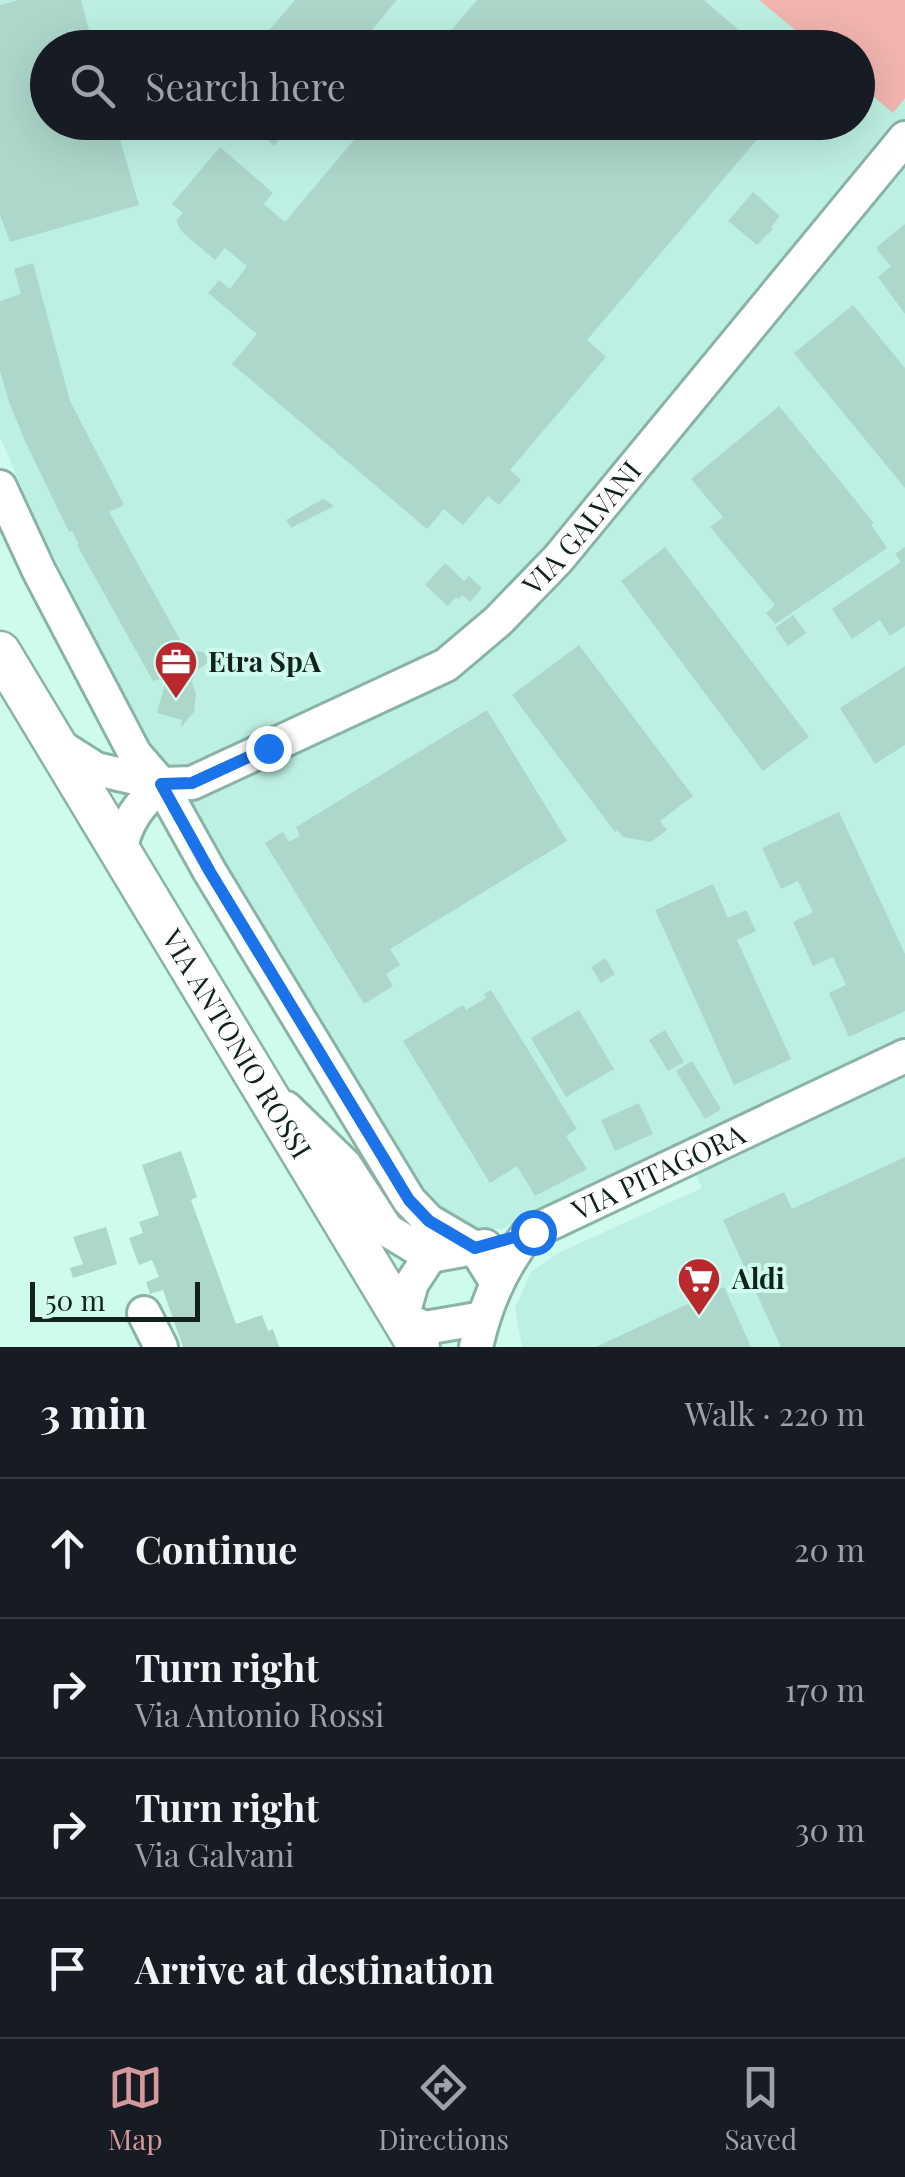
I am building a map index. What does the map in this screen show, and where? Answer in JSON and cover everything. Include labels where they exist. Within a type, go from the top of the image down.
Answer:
[{"type":"main road","name":"VIA ANTONIO ROSSI","points":[[0,652],[411,1332]]},
{"type":"street","name":"VIA GALVANI","points":[[161,784],[192,783],[410,682],[446,665],[485,632],[558,560],[902,146]]},
{"type":"street","points":[[0,486],[38,571],[135,754],[161,784],[409,1200],[429,1221],[475,1248],[496,1284]]},
{"type":"street","name":"VIA ANTONIO ROSSI","points":[[52,740],[96,769],[161,784]]},
{"type":"street","points":[[120,851],[124,830],[136,808],[161,784]]},
{"type":"street","name":"VIA PITAGORA","points":[[430,1256],[528,1234],[905,1056]]},
{"type":"street","points":[[264,1088],[345,1165],[388,1230],[430,1256],[412,1283],[411,1332],[425,1328],[479,1332],[500,1347]]},
{"type":"street","points":[[479,1332],[496,1284],[512,1253],[528,1234]]},
{"type":"street","points":[[475,1248],[469,1272],[470,1299],[479,1332]]},
{"type":"street","points":[[144,1313],[161,1347]]},
{"type":"shaded area","points":[[0,0],[905,0],[905,1347],[522,1347],[515,1308],[531,1272],[558,1253],[702,1188],[680,1142],[502,1229],[460,1229],[418,1195],[124,698],[35,518],[0,437]]},
{"type":"shaded area","points":[[759,0],[905,0],[905,98],[893,113],[875,98],[875,30],[795,30]]},
{"type":"building","points":[[19,0],[81,0],[89,30],[30,30],[30,140],[120,140],[139,205],[10,242],[0,215],[0,5]]},
{"type":"building","points":[[295,0],[397,0],[372,30],[269,30]]},
{"type":"building","points":[[477,0],[704,0],[738,30],[451,30]]},
{"type":"building","points":[[354,140],[757,140],[587,340],[606,357],[510,470],[521,480],[499,505],[488,496],[463,525],[444,509],[427,529],[232,364],[257,334],[208,293],[219,280],[230,289],[247,266],[225,248],[215,260],[181,231],[176,220],[183,213],[172,204],[220,147],[273,193],[264,204],[285,222]]},
{"type":"building","points":[[753,192],[780,216],[757,245],[728,221]]},
{"type":"building","points":[[905,224],[905,314],[878,277],[891,266],[877,250]]},
{"type":"building","points":[[33,263],[70,401],[124,505],[109,512],[184,647],[208,654],[209,662],[197,670],[192,682],[196,694],[194,712],[181,727],[182,720],[157,713],[167,677],[153,681],[72,531],[69,532],[9,402],[0,371],[0,301],[21,294],[14,269]]},
{"type":"building","points":[[853,305],[905,368],[905,488],[794,353]]},
{"type":"building","points":[[779,406],[874,523],[871,525],[887,548],[775,624],[766,613],[775,605],[710,527],[723,517],[691,479]]},
{"type":"building","points":[[323,499],[334,506],[291,528],[286,520]]},
{"type":"building","points":[[665,547],[809,737],[763,771],[621,581]]},
{"type":"building","points":[[905,547],[905,626],[890,636],[880,620],[852,639],[832,609],[901,562],[895,554]]},
{"type":"building","points":[[445,563],[464,581],[469,576],[482,588],[470,602],[462,595],[448,606],[425,585]]},
{"type":"building","points":[[793,615],[806,633],[788,646],[775,628]]},
{"type":"building","points":[[579,645],[693,796],[660,821],[667,830],[651,842],[615,832],[512,695]]},
{"type":"building","points":[[905,666],[905,745],[875,764],[840,708]]},
{"type":"building","points":[[487,710],[567,841],[390,949],[400,965],[386,974],[393,986],[364,1004],[265,843],[283,832],[289,842],[300,836],[296,827]]},
{"type":"building","points":[[839,812],[905,954],[905,1011],[849,1037],[829,993],[846,985],[833,957],[813,966],[793,922],[813,912],[798,881],[781,889],[762,848]]},
{"type":"building","points":[[713,884],[728,918],[746,910],[756,931],[737,940],[791,1059],[734,1085],[655,910]]},
{"type":"building","points":[[605,958],[615,974],[601,983],[591,967]]},
{"type":"building","points":[[491,990],[577,1129],[566,1136],[587,1169],[535,1196],[517,1166],[490,1183],[403,1041],[463,1005],[466,1010],[486,998],[484,994]]},
{"type":"building","points":[[579,1010],[614,1069],[566,1097],[531,1038]]},
{"type":"building","points":[[665,1030],[684,1062],[668,1071],[649,1040]]},
{"type":"building","points":[[692,1061],[721,1109],[705,1119],[676,1071]]},
{"type":"building","points":[[639,1103],[653,1134],[615,1151],[601,1120]]},
{"type":"building","points":[[181,1151],[197,1197],[191,1200],[236,1324],[262,1315],[268,1331],[273,1329],[279,1347],[183,1347],[163,1290],[150,1294],[146,1282],[159,1277],[152,1260],[139,1265],[129,1238],[143,1233],[139,1222],[159,1215],[142,1165]]},
{"type":"building","points":[[905,1157],[905,1347],[781,1347],[723,1220],[784,1192],[792,1209]]},
{"type":"building","points":[[106,1227],[117,1264],[73,1278],[70,1268],[83,1264],[73,1237]]},
{"type":"building","name":"Aldi","points":[[724,1287],[751,1347],[596,1347]]},
{"type":"place","name":"Etra SpA","points":[[176,700]]},
{"type":"place","name":"Aldi","points":[[699,1317]]},
{"type":"route","points":[[268,748],[192,783],[161,784],[409,1200],[429,1221],[475,1248],[533,1232]]}]
